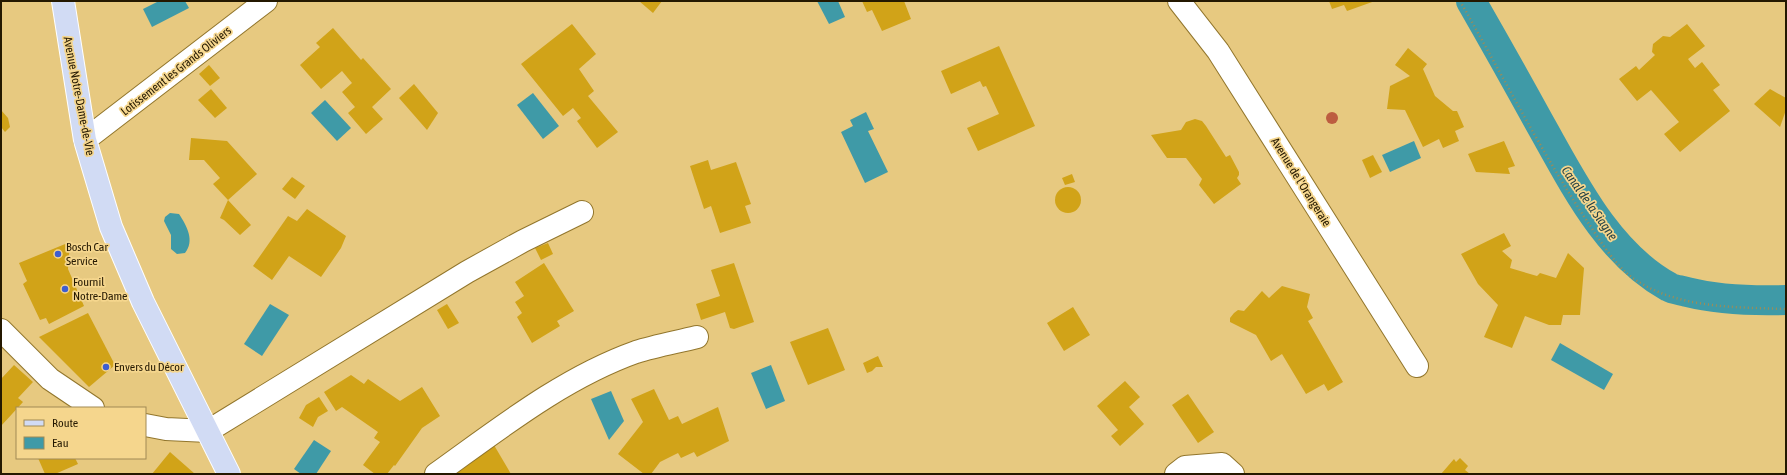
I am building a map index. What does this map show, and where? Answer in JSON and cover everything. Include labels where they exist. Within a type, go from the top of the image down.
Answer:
[{"type":"main road","name":"Avenue Notre-Dame-de-Vie","points":[[63,1],[85,140],[111,227],[143,302],[229,474]]},
{"type":"street","name":"Lotissement les Grands Oliviers","points":[[85,140],[266,1]]},
{"type":"street","name":"Avenue de l'Orangeraie","points":[[1179,1],[1218,51],[1418,366]]},
{"type":"street","points":[[146,425],[166,429],[208,431],[467,272],[582,212]]},
{"type":"street","points":[[1,330],[50,380],[91,407]]},
{"type":"street","points":[[436,474],[534,406],[588,373],[635,353],[697,337]]},
{"type":"street","points":[[1176,474],[1185,467],[1222,464],[1233,474]]},
{"type":"path","points":[[1460,1],[1568,192],[1607,251],[1634,279],[1667,295],[1708,306],[1786,309]]},
{"type":"water","points":[[159,1],[185,1],[189,8],[152,27],[143,9]]},
{"type":"water","points":[[817,1],[838,1],[845,17],[829,24]]},
{"type":"water","points":[[533,93],[559,126],[543,139],[517,105]]},
{"type":"water","points":[[325,100],[351,128],[337,141],[311,113]]},
{"type":"water","points":[[866,112],[874,129],[868,131],[888,172],[865,183],[841,132],[853,126],[850,120]]},
{"type":"water","points":[[1414,141],[1421,158],[1390,172],[1382,155]]},
{"type":"water","points":[[170,213],[179,214],[187,228],[190,239],[185,253],[177,254],[171,249],[171,235],[164,221],[165,217]]},
{"type":"water","points":[[270,304],[289,315],[262,356],[244,344]]},
{"type":"water","points":[[1560,343],[1613,374],[1604,390],[1551,360]]},
{"type":"water","points":[[771,365],[785,401],[766,409],[751,373]]},
{"type":"water","points":[[611,391],[624,421],[609,440],[591,399]]},
{"type":"water","points":[[314,440],[331,451],[316,474],[301,474],[294,469]]},
{"type":"building","points":[[639,1],[662,1],[653,13]]},
{"type":"building","points":[[862,1],[904,1],[911,19],[882,31],[872,10],[867,12]]},
{"type":"building","points":[[1329,1],[1375,1],[1347,11],[1344,5],[1332,9]]},
{"type":"building","points":[[572,24],[596,54],[579,69],[594,91],[588,96],[618,132],[597,148],[577,121],[581,118],[573,108],[563,116],[521,64]]},
{"type":"building","points":[[1687,24],[1705,46],[1688,59],[1695,68],[1702,62],[1720,85],[1713,90],[1730,111],[1680,152],[1664,134],[1679,122],[1651,90],[1637,101],[1619,79],[1636,66],[1639,70],[1655,55],[1652,52],[1653,44],[1663,36],[1670,37]]},
{"type":"building","points":[[333,28],[361,60],[363,58],[391,89],[372,107],[383,119],[366,134],[348,113],[355,107],[342,92],[352,83],[342,71],[321,89],[300,65],[320,47],[316,43]]},
{"type":"building","points":[[999,46],[1035,126],[978,151],[967,128],[999,114],[986,86],[983,87],[980,81],[951,94],[941,71]]},
{"type":"building","points":[[1408,48],[1427,64],[1423,69],[1435,96],[1453,111],[1457,111],[1464,127],[1455,131],[1459,141],[1443,148],[1439,139],[1423,147],[1405,110],[1387,109],[1390,86],[1410,76],[1395,65]]},
{"type":"building","points":[[209,65],[220,78],[210,86],[199,74]]},
{"type":"building","points":[[414,84],[438,113],[427,130],[399,98]]},
{"type":"building","points":[[211,89],[227,108],[215,118],[198,100]]},
{"type":"building","points":[[1770,89],[1786,98],[1786,110],[1780,127],[1754,104]]},
{"type":"building","points":[[1,110],[8,118],[10,127],[5,132],[1,127]]},
{"type":"building","points":[[1195,119],[1202,121],[1226,157],[1230,155],[1239,172],[1237,178],[1241,184],[1214,204],[1199,185],[1202,179],[1186,158],[1167,158],[1151,135],[1181,130],[1186,122]]},
{"type":"building","points":[[191,138],[227,141],[257,174],[228,200],[213,184],[220,178],[204,160],[189,160]]},
{"type":"building","points":[[1504,141],[1515,166],[1508,168],[1510,174],[1476,172],[1468,154]]},
{"type":"building","points":[[1373,155],[1382,172],[1370,178],[1362,160]]},
{"type":"building","points":[[708,160],[711,170],[736,162],[751,204],[745,206],[751,223],[720,233],[711,206],[704,209],[690,166]]},
{"type":"building","points":[[1072,174],[1075,182],[1065,185],[1062,178]]},
{"type":"building","points":[[292,177],[305,186],[295,199],[282,189]]},
{"type":"building","points":[[1068,187],[1077,191],[1081,200],[1077,209],[1068,213],[1059,209],[1055,200],[1059,191]]},
{"type":"building","points":[[228,200],[251,225],[240,235],[220,218]]},
{"type":"building","points":[[307,209],[346,236],[341,248],[321,277],[289,256],[272,280],[253,266],[288,216],[297,221]]},
{"type":"building","points":[[1504,233],[1511,246],[1502,251],[1512,260],[1510,268],[1537,276],[1540,273],[1556,278],[1568,253],[1584,268],[1580,315],[1563,315],[1561,325],[1549,325],[1525,316],[1512,348],[1484,337],[1498,305],[1478,284],[1461,254]]},
{"type":"building","points":[[70,242],[68,269],[84,306],[49,324],[46,318],[40,320],[23,284],[27,281],[19,263]]},
{"type":"building","points":[[548,243],[553,254],[541,260],[535,248]]},
{"type":"building","points":[[544,263],[574,311],[557,321],[560,326],[532,343],[517,317],[522,313],[515,302],[524,296],[515,282]]},
{"type":"building","points":[[734,263],[754,322],[734,329],[730,328],[725,312],[701,320],[696,304],[720,296],[711,270]]},
{"type":"building","points":[[1282,286],[1310,294],[1307,307],[1313,318],[1308,321],[1343,382],[1328,391],[1324,384],[1306,394],[1282,354],[1271,361],[1256,335],[1230,322],[1230,318],[1234,313],[1238,310],[1244,311],[1262,291],[1269,298]]},
{"type":"building","points":[[447,304],[459,323],[448,329],[437,310]]},
{"type":"building","points":[[1073,307],[1090,335],[1064,351],[1047,323]]},
{"type":"building","points":[[88,313],[115,365],[89,387],[39,337]]},
{"type":"building","points":[[828,328],[845,370],[808,385],[790,342]]},
{"type":"building","points":[[878,356],[883,367],[876,367],[867,373],[863,363]]},
{"type":"building","points":[[14,365],[33,382],[18,398],[23,402],[18,407],[16,407],[16,410],[1,426],[1,379]]},
{"type":"building","points":[[351,375],[364,384],[368,379],[400,401],[422,387],[440,416],[422,428],[395,466],[394,465],[387,474],[375,474],[363,465],[380,442],[374,438],[378,432],[342,407],[336,411],[324,392]]},
{"type":"building","points":[[1125,381],[1140,397],[1129,407],[1144,424],[1120,446],[1111,436],[1118,430],[1097,406]]},
{"type":"building","points":[[654,389],[669,420],[678,416],[682,424],[718,407],[729,441],[697,457],[694,452],[681,458],[678,453],[660,462],[651,474],[644,474],[618,454],[643,422],[631,399]]},
{"type":"building","points":[[1188,394],[1214,432],[1198,443],[1172,405]]},
{"type":"building","points":[[319,397],[328,411],[318,417],[313,427],[299,418],[306,405]]},
{"type":"building","points":[[491,440],[511,474],[454,474]]},
{"type":"building","points":[[170,452],[195,474],[152,474]]},
{"type":"building","points":[[1460,458],[1468,466],[1465,470],[1470,474],[1441,474],[1454,459],[1456,462]]},
{"type":"building","points":[[38,459],[76,459],[78,464],[55,474],[45,474]]},
{"type":"waterway","name":"Canal de la Siagne","points":[[1471,1],[1579,192],[1610,236],[1627,255],[1647,273],[1673,289],[1699,295],[1724,298],[1786,300]]},
{"type":"place","name":"Bosch Car Service","points":[[58,254]]},
{"type":"place","name":"Fournil Notre-Dame","points":[[65,289]]},
{"type":"place","name":"Envers du Décor","points":[[106,367]]}]
